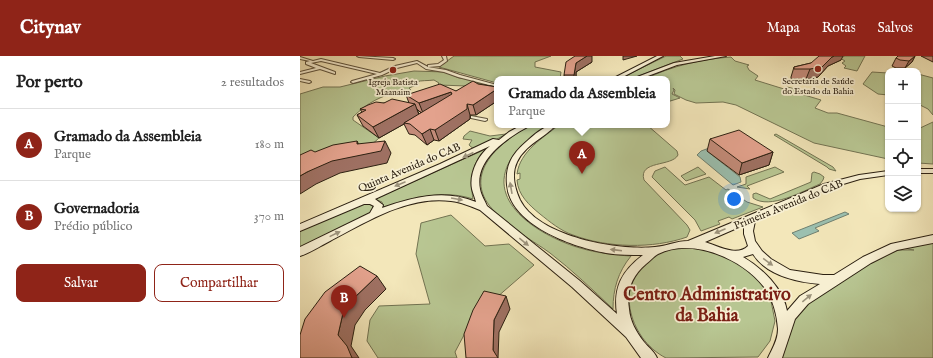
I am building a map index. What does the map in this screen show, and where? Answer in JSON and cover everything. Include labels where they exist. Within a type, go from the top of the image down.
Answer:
[{"type":"main road","points":[[621,76],[661,56]]},
{"type":"main road","points":[[643,76],[685,60],[684,56]]},
{"type":"main road","points":[[688,56],[724,56]]},
{"type":"main road","points":[[676,64],[709,57]]},
{"type":"main road","name":"Quinta Avenida do CAB","points":[[300,228],[467,156],[522,128]]},
{"type":"main road","points":[[549,128],[532,140],[518,154],[512,163],[510,190],[520,208],[530,218],[560,236],[578,242],[600,248],[628,252],[655,251]]},
{"type":"main road","points":[[483,208],[476,189],[476,177],[480,166],[489,151],[516,131]]},
{"type":"main road","points":[[921,171],[933,172]]},
{"type":"main road","name":"Primeira Avenida do CAB","points":[[690,244],[827,186],[859,177],[885,173]]},
{"type":"main road","points":[[300,252],[373,216],[406,202],[435,197],[450,197],[464,200],[483,208],[576,284],[629,333],[641,350],[650,358]]},
{"type":"main road","points":[[358,202],[372,201],[378,203],[379,207],[373,216]]},
{"type":"main road","points":[[752,218],[748,231],[752,246],[769,264],[783,271],[811,278],[835,280]]},
{"type":"main road","points":[[784,329],[790,316],[796,308],[814,292],[885,250],[933,239]]},
{"type":"main road","points":[[629,333],[622,312],[622,292],[629,275],[640,261],[655,251],[669,246],[690,244],[712,247],[734,255],[754,268],[770,285],[781,306],[784,329],[782,344],[775,358]]},
{"type":"main road","points":[[734,255],[748,252],[752,246]]},
{"type":"street","points":[[359,56],[393,59]]},
{"type":"street","points":[[425,67],[444,62],[446,60],[444,56]]},
{"type":"street","points":[[300,58],[312,61],[325,61],[381,74]]},
{"type":"street","points":[[312,61],[307,63],[334,73]]},
{"type":"street","points":[[353,82],[381,74],[396,67],[417,62],[427,68],[494,85]]},
{"type":"street","points":[[433,66],[438,70]]},
{"type":"street","points":[[300,73],[319,68]]},
{"type":"street","points":[[300,80],[309,82]]},
{"type":"street","points":[[473,117],[485,120]]},
{"type":"green space","points":[[454,56],[551,56],[535,62],[535,67],[561,72],[560,76],[494,76],[494,82],[439,67]]},
{"type":"green space","points":[[666,56],[680,56],[683,59],[639,76],[625,76]]},
{"type":"green space","points":[[845,56],[865,56],[857,71],[844,68],[846,66],[842,63],[845,61],[840,58]]},
{"type":"green space","points":[[731,57],[735,61],[749,65],[747,66],[749,70],[758,76],[755,80],[784,89],[787,87],[804,91],[801,94],[821,100],[815,108],[828,113],[837,113],[885,126],[885,158],[814,143],[736,105],[723,102],[696,103],[674,94],[675,90],[673,88],[674,90],[672,94],[680,98],[670,101],[670,76],[652,76],[687,64],[709,59]]},
{"type":"green space","points":[[414,71],[445,72],[459,78],[476,80],[494,85],[494,93],[467,86],[439,85],[439,83],[434,80],[416,82],[419,84],[409,88],[411,90],[401,91],[381,97],[364,107],[353,117],[353,120],[379,138],[369,147],[300,168],[300,94],[323,87],[340,87],[385,76]]},
{"type":"green space","points":[[872,72],[885,73],[885,95],[878,94],[863,84]]},
{"type":"green space","points":[[921,75],[933,78],[933,115],[928,109],[921,106]]},
{"type":"green space","points":[[933,122],[933,164],[921,163],[921,128]]},
{"type":"green space","points":[[525,128],[544,128],[519,149],[511,159],[504,175],[505,190],[511,204],[522,217],[535,227],[566,243],[586,250],[606,254],[631,256],[626,262],[617,281],[613,309],[550,253],[502,219],[485,200],[481,187],[482,174],[487,162],[495,151],[518,132]]},
{"type":"green space","points":[[555,128],[650,128],[677,151],[678,155],[675,159],[651,166],[646,169],[643,174],[644,180],[687,225],[690,230],[687,237],[660,244],[615,245],[586,239],[564,231],[536,211],[519,190],[517,180],[520,179],[520,173],[517,174],[519,166],[527,152],[539,140]]},
{"type":"green space","points":[[470,131],[490,136],[506,134],[476,151],[469,145],[472,140],[463,139],[464,136]]},
{"type":"green space","points":[[776,134],[833,167],[836,171],[829,169],[774,135]]},
{"type":"green space","points":[[486,149],[478,159],[473,172],[473,199],[450,195],[428,196],[383,208],[382,202],[375,199]]},
{"type":"green space","points":[[665,167],[685,185],[709,177],[726,190],[728,189],[747,202],[763,207],[732,219],[729,217],[718,221],[720,224],[701,231],[695,220],[652,177],[655,171]]},
{"type":"green space","points":[[698,167],[706,174],[686,181],[681,176]]},
{"type":"green space","points":[[775,167],[784,172],[747,186],[750,189],[737,187],[746,184],[746,177]]},
{"type":"green space","points":[[814,172],[824,177],[820,184],[796,195],[777,201],[768,202],[753,198],[753,194],[756,193],[770,199],[811,182],[812,173]]},
{"type":"green space","points":[[359,205],[372,205],[373,208],[368,215],[300,249],[300,231]]},
{"type":"green space","points":[[451,215],[485,246],[509,244],[534,265],[473,318],[455,352],[457,358],[378,358],[367,341],[370,320],[379,306],[430,304],[416,254],[421,223]]},
{"type":"green space","points":[[933,239],[933,358],[775,358],[784,329],[814,292],[896,250],[914,250],[895,247]]},
{"type":"green space","points":[[690,247],[709,249],[747,268],[761,283],[771,301],[775,321],[770,341],[758,357],[666,358],[653,349],[642,337],[634,323],[630,308],[629,293],[633,279],[641,266],[654,255],[676,248]]},
{"type":"shaded area","points":[[712,147],[714,149],[707,151],[740,177],[741,182],[733,185],[697,155],[701,151]]},
{"type":"shaded area","points":[[845,212],[849,214],[815,228],[819,231],[799,239],[792,233]]},
{"type":"building","points":[[575,56],[587,56],[576,63],[574,75],[564,75],[566,62]]},
{"type":"building","points":[[819,56],[834,56],[822,67],[794,69],[794,67],[811,63]]},
{"type":"building","points":[[898,56],[915,56],[909,61],[896,58]]},
{"type":"building","points":[[473,81],[478,84],[494,87],[494,91],[473,105],[467,104],[467,109],[435,130],[430,129],[422,134],[410,124],[404,123],[452,94],[451,92],[419,103],[406,95],[440,84],[456,91]]},
{"type":"building","points":[[392,99],[415,104],[373,127],[357,115],[366,110],[360,109],[368,105],[376,102],[384,103]]},
{"type":"building","points":[[739,130],[773,152],[742,163],[710,139]]},
{"type":"building","points":[[357,141],[357,144],[385,141],[381,151],[332,161],[300,176],[300,155],[311,150],[315,152],[333,145]]},
{"type":"building","points":[[360,266],[377,276],[354,298],[343,313],[338,335],[347,346],[352,358],[300,358],[300,335],[305,319],[325,292]]},
{"type":"building","points":[[484,291],[506,296],[494,320],[493,350],[498,358],[466,358],[464,334],[473,310]]},
{"type":"place","name":"Secretaria de Saúde do Estado da Bahia","points":[[818,69]]},
{"type":"place","name":"Igreja Batista Maanaim","points":[[393,70]]},
{"type":"place","name":"Gramado da Assembleia","points":[[582,174]]},
{"type":"place","name":"Governadoria","points":[[344,318]]},
{"type":"district","name":"Centro Administrativo da Bahia","points":[[707,304]]}]
